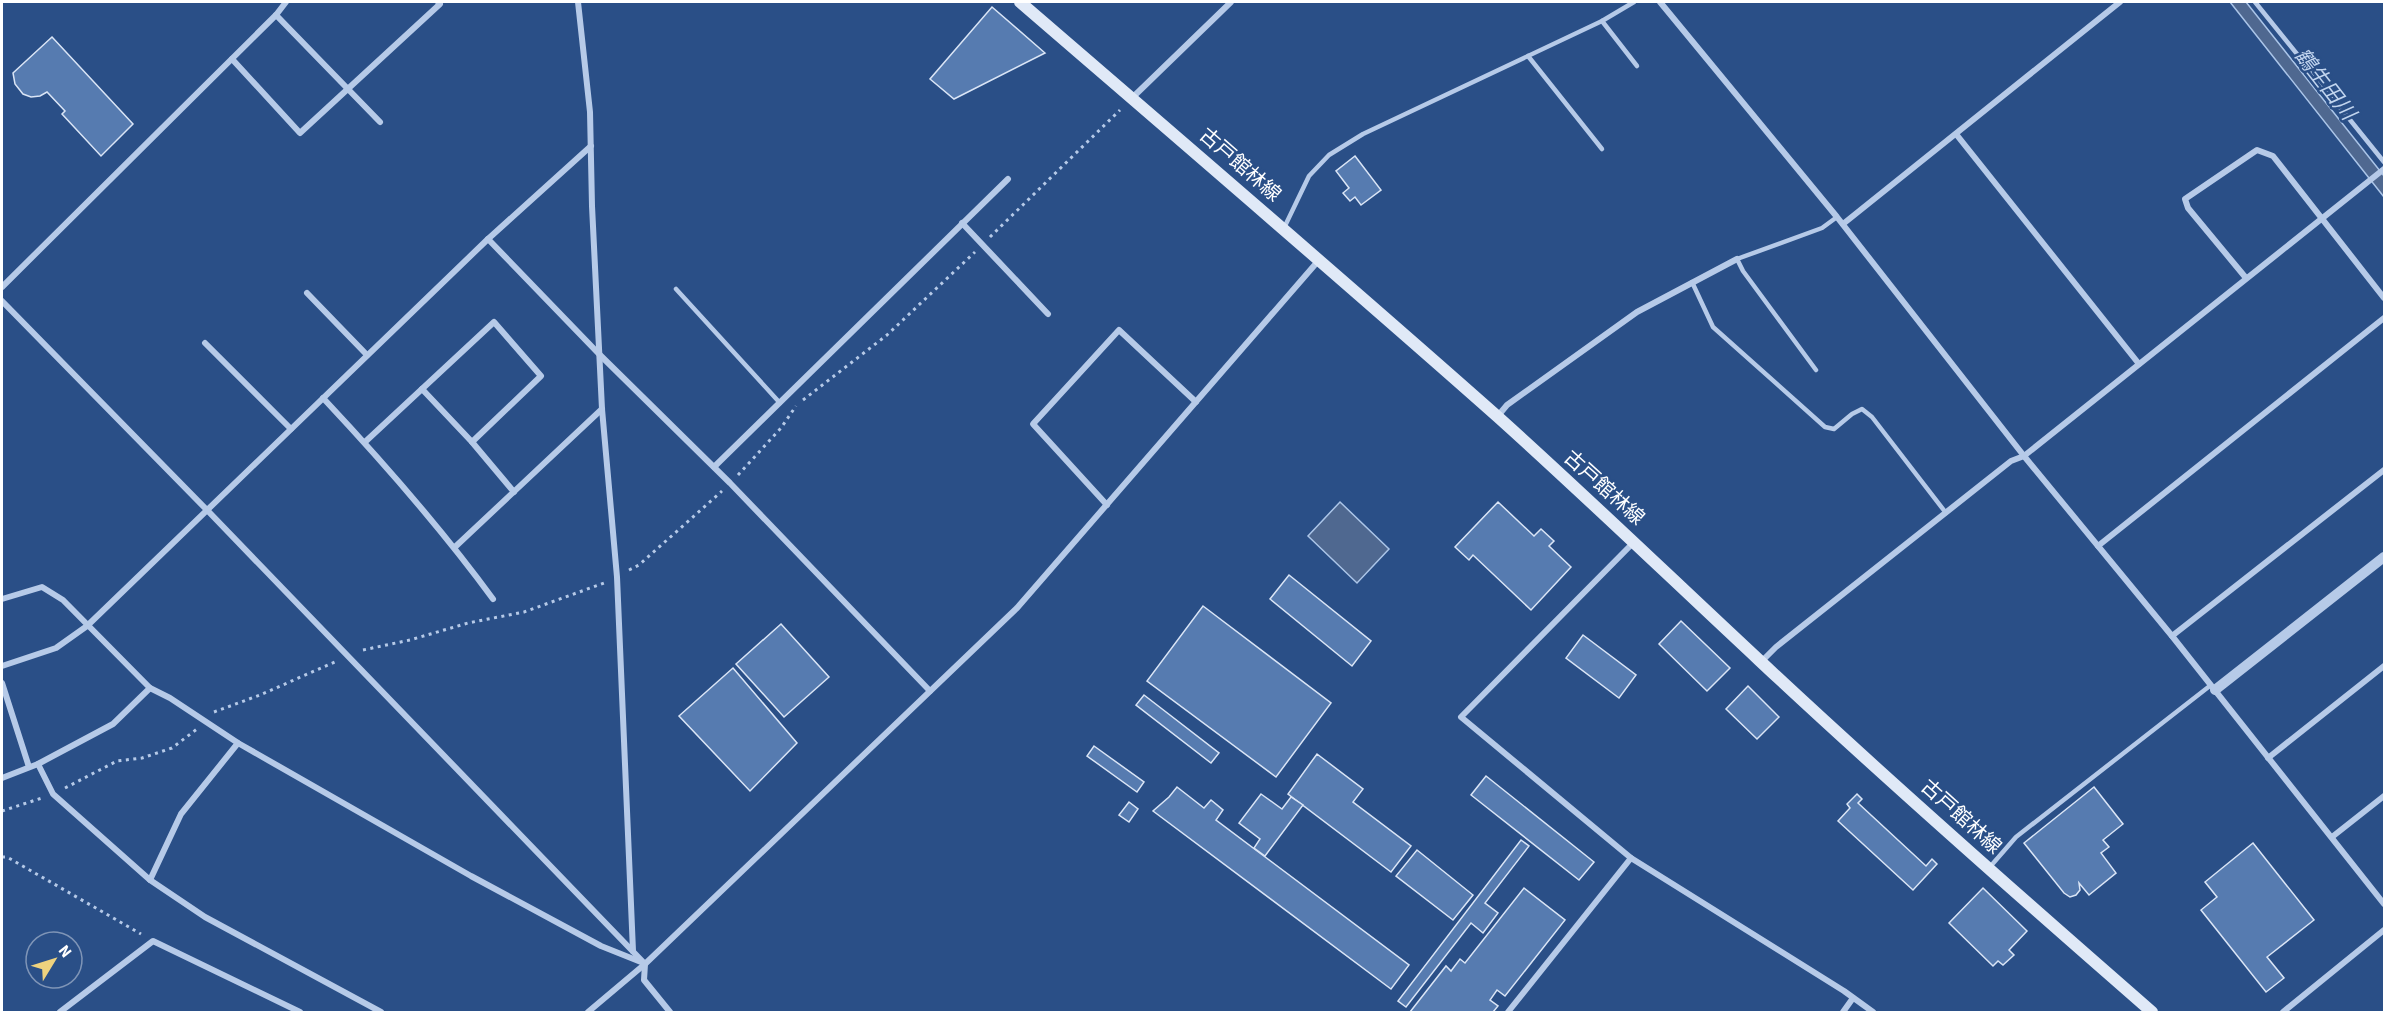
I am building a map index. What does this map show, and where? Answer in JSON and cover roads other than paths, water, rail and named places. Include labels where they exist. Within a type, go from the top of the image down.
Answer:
[{"type":"main road","name":"古戸館林線","points":[[1020,2],[1284,228],[1497,417],[1988,869],[2152,1012]]},
{"type":"street","points":[[2,287],[276,15],[286,2]]},
{"type":"street","points":[[232,59],[300,133],[440,4],[438,2]]},
{"type":"street","points":[[578,2],[590,112],[592,206],[603,409],[617,577],[633,951]]},
{"type":"street","points":[[1132,98],[1231,2]]},
{"type":"street","points":[[1660,2],[1843,224],[2024,456],[2172,636],[2385,904]]},
{"type":"street","points":[[1843,224],[2120,2]]},
{"type":"street","points":[[276,15],[380,122]]},
{"type":"street","points":[[1956,134],[2139,364]]},
{"type":"street","points":[[2,666],[56,648],[87,626],[488,239],[591,146]]},
{"type":"street","points":[[2247,278],[2188,208],[2185,199],[2257,150],[2273,156],[2385,298]]},
{"type":"street","points":[[1761,662],[1776,647],[2011,460],[2024,456],[2385,169]]},
{"type":"street","points":[[714,467],[1008,179]]},
{"type":"street","points":[[962,223],[1048,314]]},
{"type":"street","points":[[488,239],[600,355],[714,467],[930,691]]},
{"type":"street","points":[[1497,417],[1507,405],[1637,312],[1737,259]]},
{"type":"street","points":[[588,1012],[645,964],[1017,608],[1319,260]]},
{"type":"street","points":[[307,293],[367,355]]},
{"type":"street","points":[[2,301],[633,951],[645,964],[644,980],[670,1012]]},
{"type":"street","points":[[2098,546],[2385,318]]},
{"type":"street","points":[[365,442],[494,322],[541,376],[472,442]]},
{"type":"street","points":[[1107,505],[1034,424],[1119,330],[1196,402]]},
{"type":"street","points":[[205,343],[291,429]]},
{"type":"street","points":[[422,389],[472,442],[514,492]]},
{"type":"street","points":[[323,398],[365,442],[455,547],[493,600]]},
{"type":"street","points":[[455,547],[603,409]]},
{"type":"street","points":[[2172,636],[2385,470]]},
{"type":"street","points":[[1634,542],[1461,717],[1631,858],[1873,1012]]},
{"type":"street","points":[[2213,688],[2385,557]]},
{"type":"street","points":[[2,599],[42,587],[63,600],[150,688],[170,698],[238,743],[471,876],[601,946],[645,964]]},
{"type":"street","points":[[2268,758],[2385,666]]},
{"type":"street","points":[[2,683],[29,767]]},
{"type":"street","points":[[2,778],[38,764],[113,724],[150,688]]},
{"type":"street","points":[[150,880],[181,814],[238,743]]},
{"type":"street","points":[[38,764],[53,794],[150,880],[205,917],[381,1012]]},
{"type":"street","points":[[2332,837],[2385,796]]},
{"type":"street","points":[[1508,1012],[1631,858]]},
{"type":"street","points":[[2283,1012],[2385,930]]},
{"type":"street","points":[[60,1012],[153,941],[300,1012]]},
{"type":"street","points":[[1843,1012],[1853,998]]},
{"type":"lane","points":[[1284,228],[1309,176],[1329,155],[1402,114],[1602,21],[1634,2]]},
{"type":"lane","points":[[2255,2],[2385,162]]},
{"type":"lane","points":[[1602,21],[1637,66]]},
{"type":"lane","points":[[1528,56],[1602,149]]},
{"type":"lane","points":[[1816,370],[1743,271],[1737,259],[1822,228],[1837,217]]},
{"type":"lane","points":[[1692,282],[1713,327],[1824,428],[1834,429],[1852,414],[1862,410],[1872,417],[1946,513]]},
{"type":"lane","points":[[676,290],[780,403]]},
{"type":"lane","points":[[1988,869],[2016,837],[2213,688]]},
{"type":"water","points":[[2230,2],[2246,2],[2384,176],[2384,197]]},
{"type":"water","points":[[1340,502],[1389,549],[1357,583],[1308,536]]},
{"type":"water label","name":"鶴生田川","points":[[2325,84]]}]
